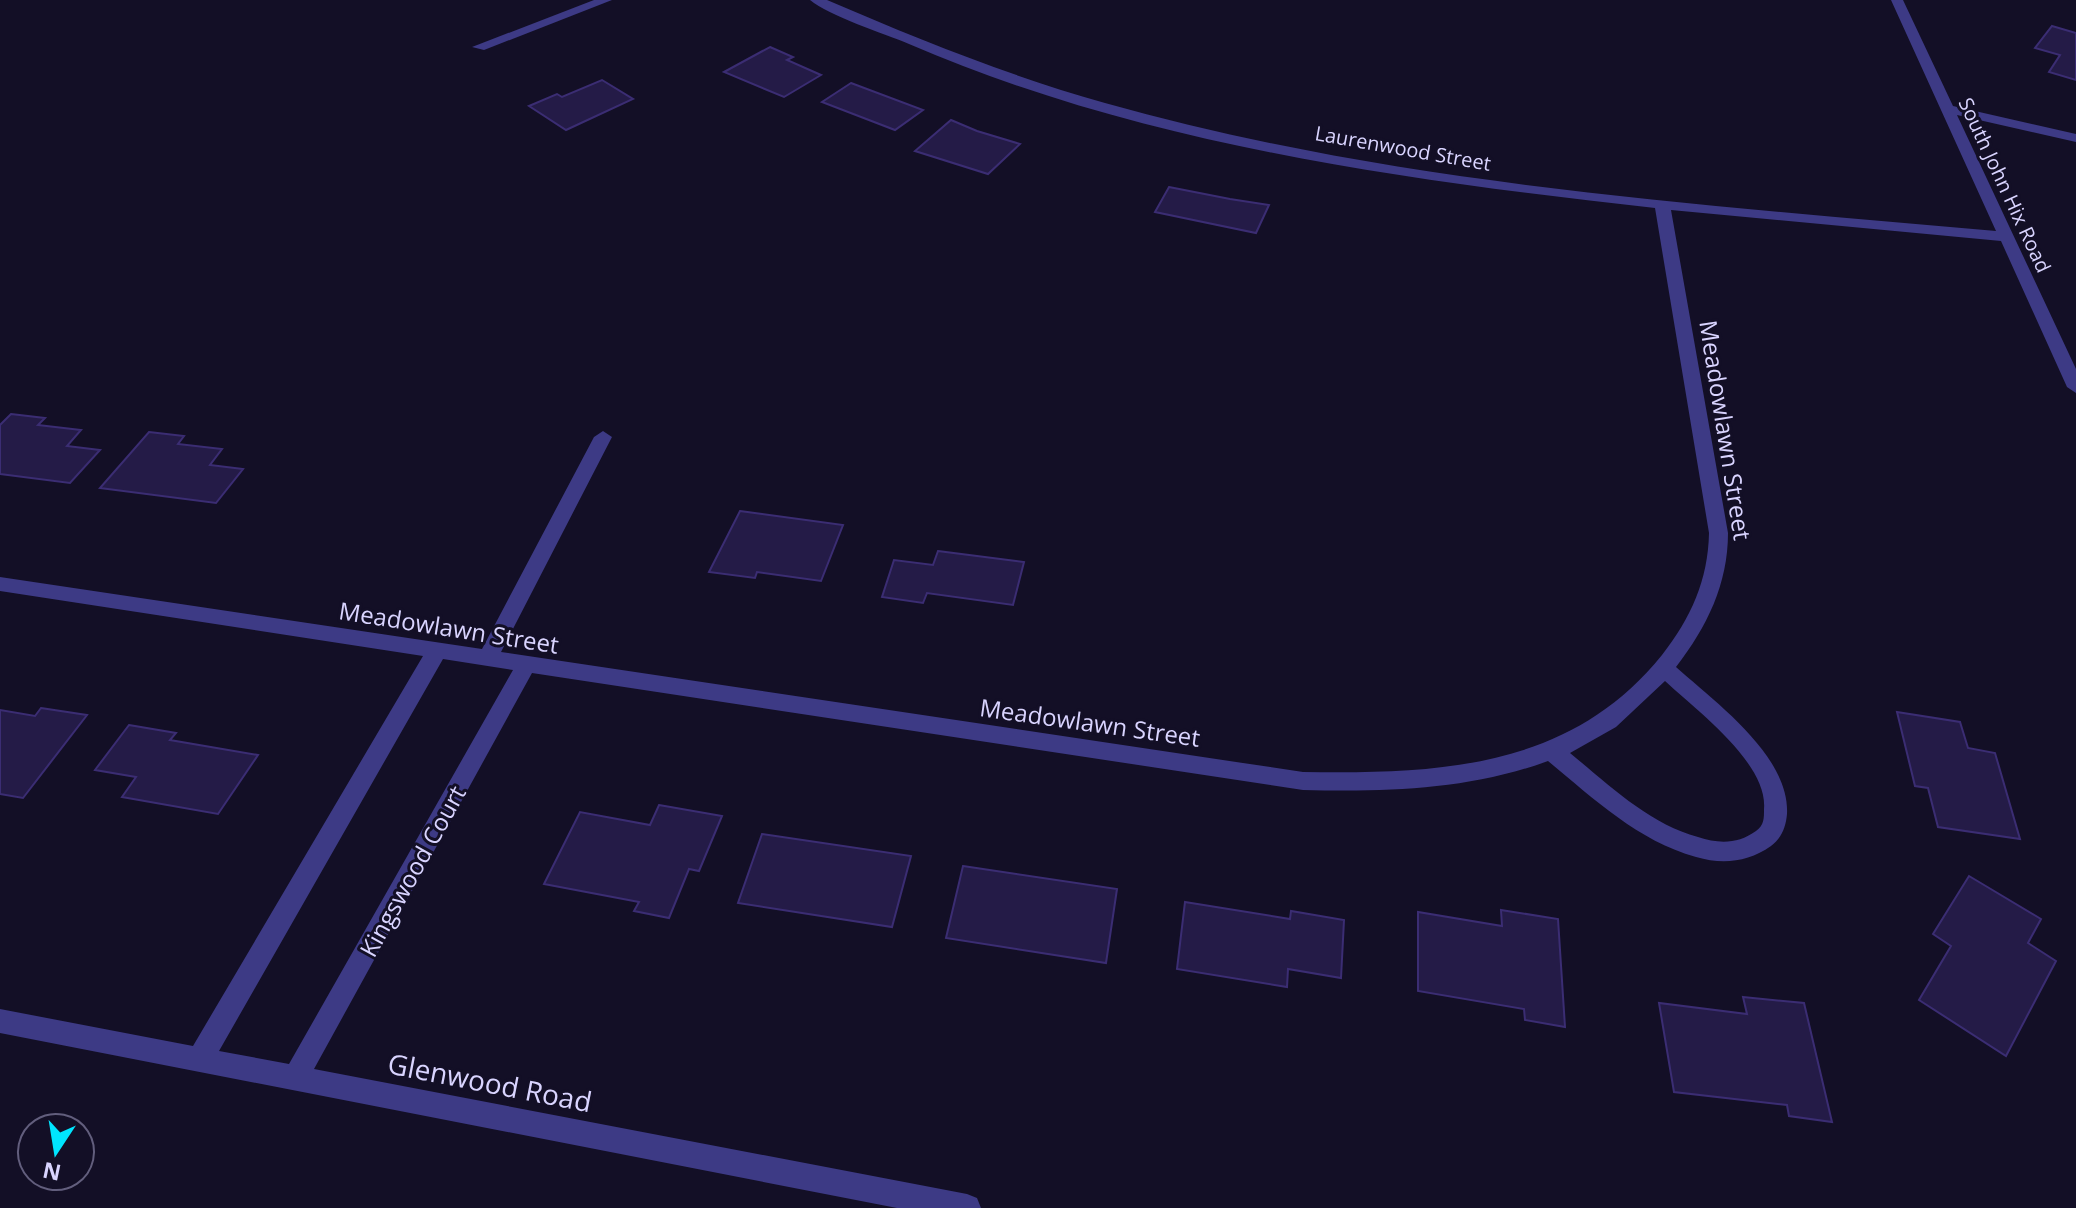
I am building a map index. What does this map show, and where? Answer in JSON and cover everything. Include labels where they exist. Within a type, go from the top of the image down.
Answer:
[{"type":"street","points":[[479,47],[606,0]]},
{"type":"street","name":"Laurenwood Street","points":[[816,0],[891,34],[997,73],[1162,121],[1388,167],[1662,203],[2006,237]]},
{"type":"street","name":"South John Hix Road","points":[[1897,0],[2076,387]]},
{"type":"street","points":[[1948,109],[2076,138]]},
{"type":"street","name":"Meadowlawn Street","points":[[0,584],[1303,781],[1392,784],[1478,773],[1552,751],[1616,717],[1666,670],[1695,625],[1713,581],[1718,565],[1719,532],[1662,203]]},
{"type":"street","points":[[487,658],[603,437]]},
{"type":"street","points":[[200,1059],[437,651]]},
{"type":"street","name":"Kingswood Court","points":[[296,1077],[526,665]]},
{"type":"street","points":[[1552,751],[1628,810],[1692,845],[1719,853],[1750,848],[1771,833],[1778,811],[1774,790],[1760,760],[1666,670]]},
{"type":"street","name":"Glenwood Road","points":[[0,1021],[967,1208]]},
{"type":"building","points":[[2052,26],[2076,33],[2076,80],[2049,72],[2060,55],[2035,48]]},
{"type":"building","points":[[770,47],[793,57],[787,60],[821,75],[784,97],[724,72]]},
{"type":"building","points":[[602,80],[633,99],[566,130],[529,106],[557,94],[562,97]]},
{"type":"building","points":[[851,83],[923,110],[895,130],[822,102]]},
{"type":"building","points":[[951,120],[1020,144],[988,174],[915,151]]},
{"type":"building","points":[[1169,187],[1269,205],[1256,233],[1155,212]]},
{"type":"building","points":[[11,414],[45,418],[38,425],[81,430],[67,446],[100,450],[70,483],[0,474],[0,425]]},
{"type":"building","points":[[149,432],[184,436],[178,444],[222,449],[210,465],[243,469],[216,503],[100,488]]},
{"type":"building","points":[[740,511],[843,525],[821,581],[757,572],[755,578],[709,572]]},
{"type":"building","points":[[938,551],[1024,562],[1013,605],[927,593],[923,603],[882,597],[894,560],[933,565]]},
{"type":"building","points":[[41,708],[87,715],[23,798],[0,794],[0,710],[35,716]]},
{"type":"building","points":[[1897,712],[1960,722],[1968,748],[1995,753],[2020,839],[1938,827],[1928,788],[1915,786]]},
{"type":"building","points":[[129,725],[176,733],[170,740],[258,755],[218,814],[122,797],[136,777],[95,770]]},
{"type":"building","points":[[659,805],[722,816],[699,871],[689,869],[669,918],[634,911],[639,902],[544,884],[580,812],[650,825]]},
{"type":"building","points":[[762,834],[911,856],[892,927],[738,903]]},
{"type":"building","points":[[963,866],[1117,889],[1106,963],[946,938]]},
{"type":"building","points":[[1969,876],[2041,919],[2028,943],[2056,961],[2006,1056],[1919,1000],[1951,946],[1933,934]]},
{"type":"building","points":[[1185,902],[1290,919],[1291,911],[1344,920],[1341,978],[1288,969],[1287,987],[1177,969]]},
{"type":"building","points":[[1501,910],[1558,919],[1565,1027],[1525,1020],[1524,1009],[1418,991],[1418,912],[1502,926]]},
{"type":"building","points":[[1743,997],[1804,1003],[1832,1122],[1789,1116],[1787,1105],[1674,1092],[1659,1003],[1747,1014]]}]
